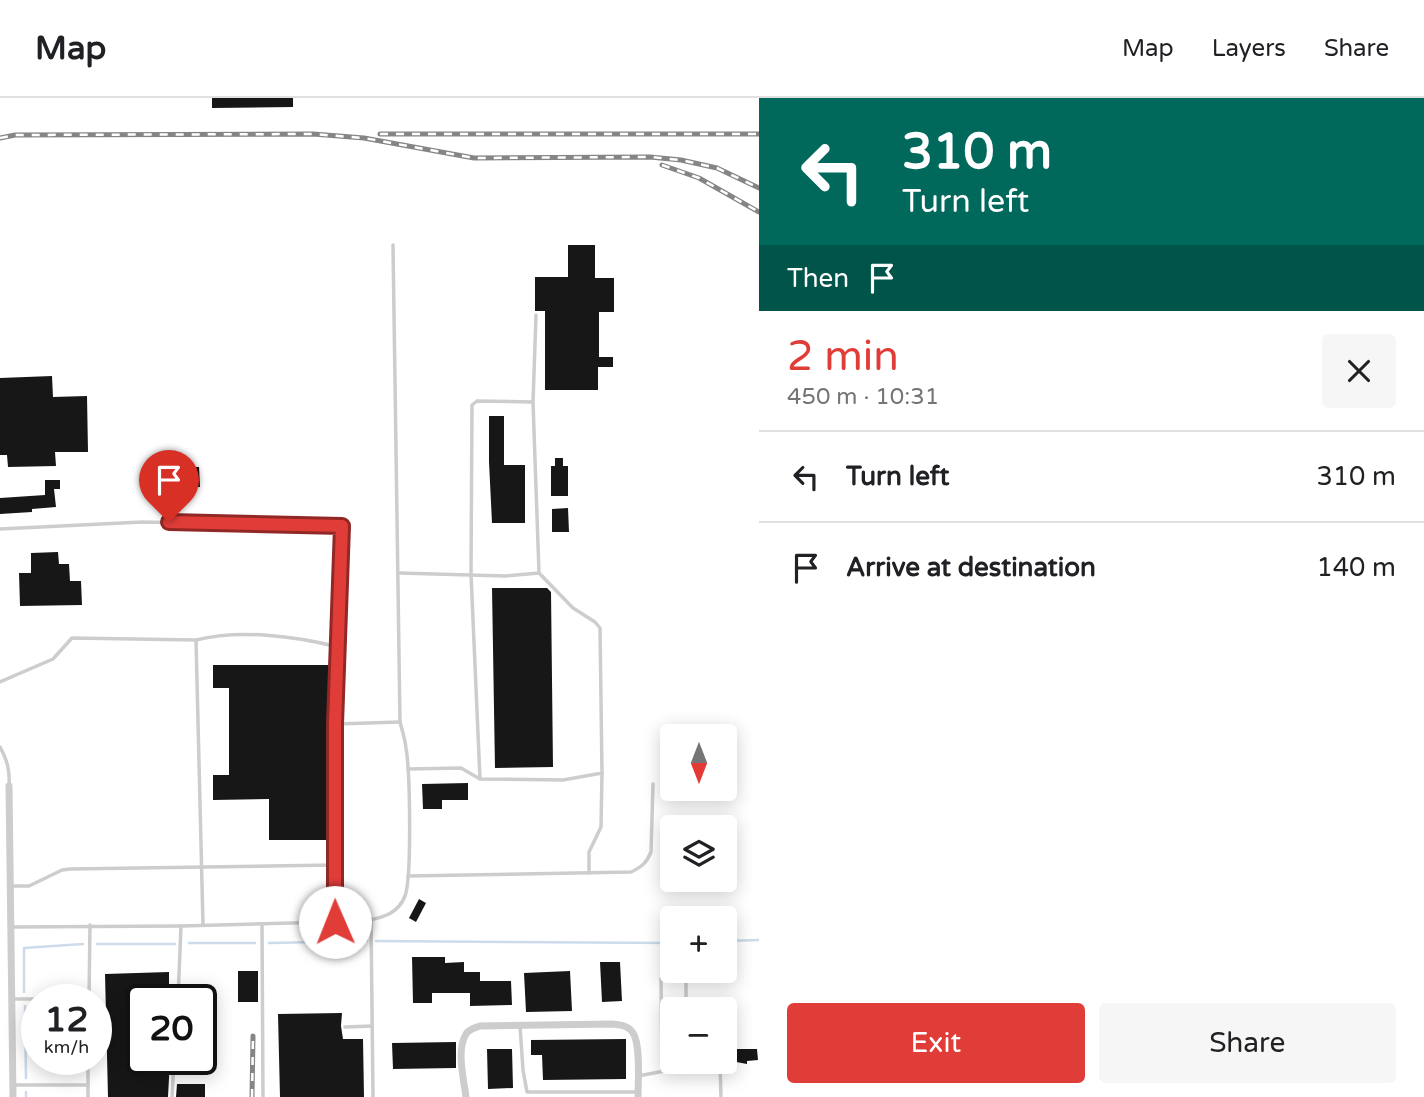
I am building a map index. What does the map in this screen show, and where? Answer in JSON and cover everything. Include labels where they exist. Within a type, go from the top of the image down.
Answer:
[{"type":"street","points":[[9,786],[13,1097]]},
{"type":"street","points":[[466,1097],[462,1054],[466,1035],[471,1029],[480,1026],[520,1025],[624,1026],[632,1031],[636,1040],[638,1095]]},
{"type":"lane","points":[[11,927],[335,922],[388,916],[405,895],[408,876],[408,769],[407,749],[400,722],[393,244]]},
{"type":"lane","points":[[536,316],[533,402],[539,573],[573,608],[600,628],[601,827],[589,852],[589,873]]},
{"type":"lane","points":[[480,779],[471,575],[472,405],[477,401],[533,402]]},
{"type":"lane","points":[[0,529],[142,522],[342,526],[335,724],[335,922]]},
{"type":"lane","points":[[399,573],[505,576],[539,573]]},
{"type":"lane","points":[[0,682],[53,659],[72,638],[196,640],[216,635],[303,638],[338,647]]},
{"type":"lane","points":[[196,640],[203,925]]},
{"type":"lane","points":[[335,724],[400,722]]},
{"type":"lane","points":[[0,747],[8,766],[9,786]]},
{"type":"lane","points":[[408,769],[461,768],[480,779],[564,780],[602,773]]},
{"type":"lane","points":[[408,876],[631,872],[640,868],[651,852],[653,784]]},
{"type":"lane","points":[[10,886],[29,886],[62,870],[70,869],[334,865]]},
{"type":"lane","points":[[371,919],[373,1097]]},
{"type":"lane","points":[[262,924],[262,1097]]},
{"type":"lane","points":[[89,984],[90,925]]},
{"type":"lane","points":[[179,984],[181,926]]},
{"type":"lane","points":[[661,997],[661,978],[671,972],[680,973],[687,981],[687,997]]},
{"type":"lane","points":[[12,999],[21,999]]},
{"type":"lane","points":[[520,1025],[527,1092],[638,1095]]},
{"type":"lane","points":[[345,1027],[372,1026]]},
{"type":"lane","points":[[638,1076],[660,1070]]},
{"type":"lane","points":[[720,1074],[721,1097]]},
{"type":"lane","points":[[88,1075],[88,1097]]},
{"type":"lane","points":[[172,1097],[173,1075]]},
{"type":"lane","points":[[13,1085],[88,1085]]},
{"type":"building","points":[[212,98],[293,98],[293,107],[212,108]]},
{"type":"building","points":[[568,245],[595,245],[595,278],[614,278],[614,312],[599,312],[599,357],[613,357],[613,367],[598,367],[598,390],[545,390],[545,311],[535,311],[535,277],[568,277]]},
{"type":"building","points":[[52,376],[53,397],[87,396],[88,452],[55,452],[56,466],[8,467],[7,455],[0,455],[0,378]]},
{"type":"building","points":[[489,416],[504,416],[504,465],[525,465],[525,523],[492,523]]},
{"type":"building","points":[[555,458],[563,458],[563,466],[568,466],[568,496],[551,496],[551,466],[555,466]]},
{"type":"building","points":[[164,467],[199,467],[200,487],[164,488]]},
{"type":"building","points":[[45,480],[60,480],[60,489],[54,489],[56,507],[0,514],[0,498],[45,495]]},
{"type":"building","points":[[568,508],[569,532],[552,532],[552,509]]},
{"type":"building","points":[[58,552],[59,564],[69,564],[70,581],[81,581],[82,605],[20,606],[19,573],[31,573],[31,553]]},
{"type":"building","points":[[492,588],[547,588],[551,592],[553,767],[495,768]]},
{"type":"building","points":[[213,665],[328,665],[328,840],[269,840],[269,799],[213,800],[213,775],[229,775],[229,688],[213,688]]},
{"type":"building","points":[[468,783],[468,800],[442,800],[442,809],[423,809],[422,784]]},
{"type":"building","points":[[419,899],[426,903],[416,922],[409,918]]},
{"type":"building","points":[[412,957],[445,957],[445,963],[464,962],[464,972],[480,972],[480,981],[511,981],[512,1005],[470,1006],[470,993],[432,993],[432,1003],[413,1003]]},
{"type":"building","points":[[600,962],[620,962],[622,1001],[602,1002]]},
{"type":"building","points":[[238,971],[258,971],[258,1002],[238,1002]]},
{"type":"building","points":[[570,971],[572,1011],[526,1012],[524,973]]},
{"type":"building","points":[[169,972],[169,984],[126,984],[126,1075],[169,1075],[168,1097],[108,1097],[107,1075],[112,1075],[112,984],[105,984],[105,974]]},
{"type":"building","points":[[342,1013],[343,1039],[363,1039],[364,1097],[280,1097],[278,1014]]},
{"type":"building","points":[[626,1039],[626,1079],[543,1080],[542,1055],[531,1055],[531,1040]]},
{"type":"building","points":[[456,1042],[456,1068],[393,1069],[392,1043]]},
{"type":"building","points":[[487,1049],[512,1049],[513,1088],[488,1089]]},
{"type":"building","points":[[737,1049],[757,1049],[758,1060],[747,1061],[747,1064],[737,1062]]},
{"type":"building","points":[[177,1084],[205,1084],[205,1097],[176,1097]]},
{"type":"waterway","points":[[737,941],[759,940]]},
{"type":"waterway","points":[[269,943],[367,941]]},
{"type":"waterway","points":[[376,941],[660,943]]},
{"type":"waterway","points":[[189,943],[255,943]]},
{"type":"waterway","points":[[24,984],[24,948],[83,944]]},
{"type":"waterway","points":[[97,944],[175,944]]},
{"type":"waterway","points":[[26,1092],[26,1097]]},
{"type":"railway","points":[[0,138],[15,135],[313,134],[364,138],[474,158],[650,157],[681,160],[717,168],[759,188]]},
{"type":"railway","points":[[380,134],[759,134]]},
{"type":"railway","points":[[662,165],[699,178],[759,212]]},
{"type":"railway","points":[[252,1097],[253,1036]]},
{"type":"route","points":[[169,522],[342,526],[335,724],[335,922]]}]
